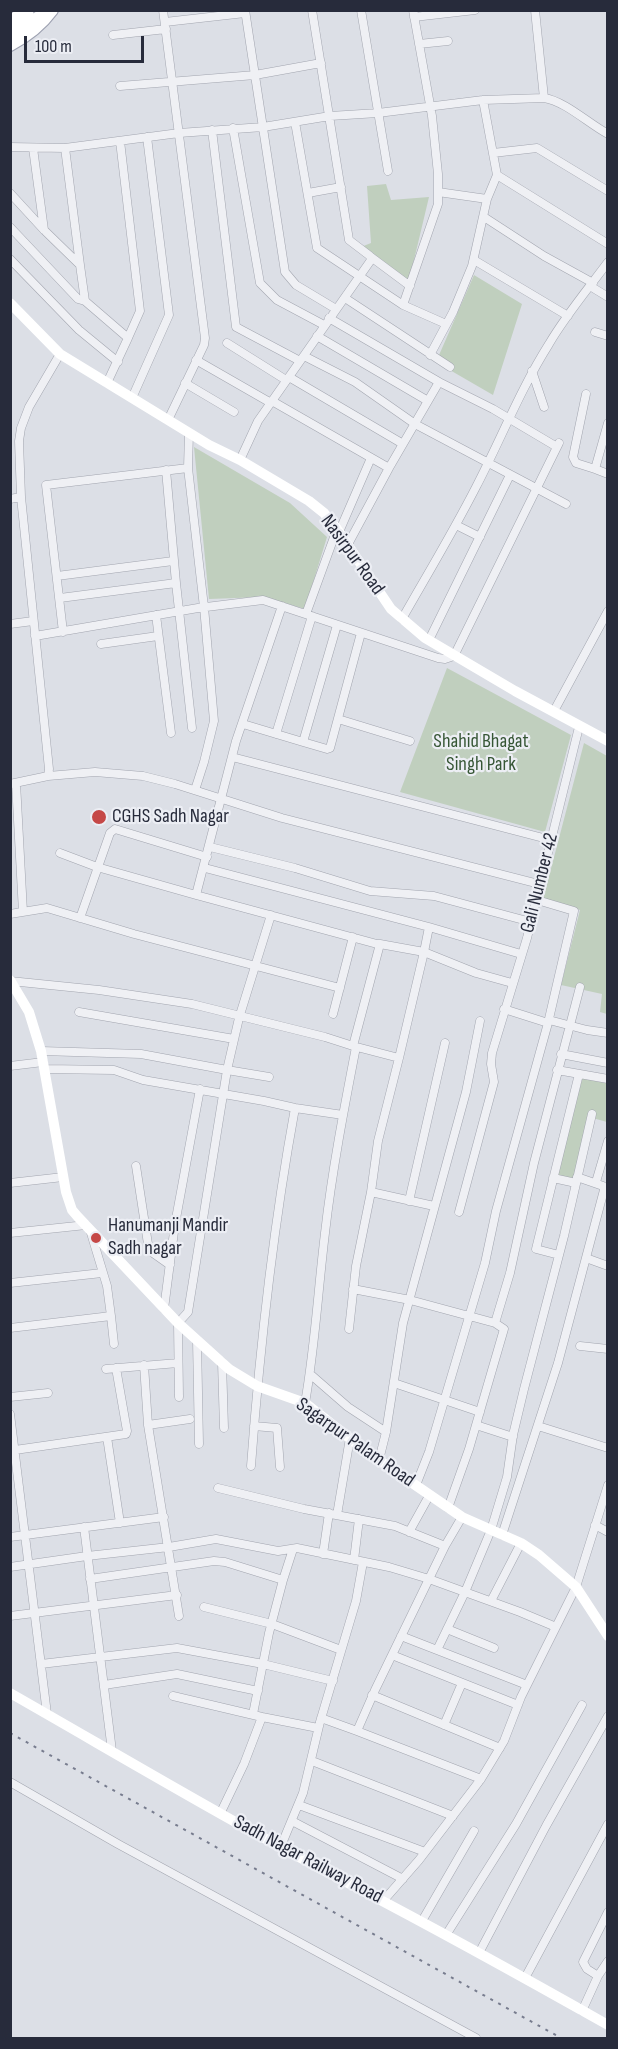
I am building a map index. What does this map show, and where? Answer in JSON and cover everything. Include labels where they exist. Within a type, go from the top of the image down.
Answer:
[{"type":"main road","points":[[10,21],[28,10]]},
{"type":"main road","points":[[10,33],[39,16],[43,10]]},
{"type":"main road","points":[[10,45],[31,32],[44,21],[52,10]]},
{"type":"street","points":[[163,10],[205,338],[204,345],[168,420]]},
{"type":"street","points":[[312,10],[349,240],[410,286]]},
{"type":"street","points":[[361,10],[388,171]]},
{"type":"street","points":[[403,306],[438,204],[438,174],[430,106],[414,14],[475,10]]},
{"type":"street","points":[[535,10],[544,98]]},
{"type":"street","points":[[113,36],[245,12],[285,272],[296,285],[336,309]]},
{"type":"street","points":[[419,44],[448,41]]},
{"type":"street","points":[[120,86],[255,75],[321,63]]},
{"type":"street","points":[[10,147],[65,148],[179,133],[263,127],[330,116],[378,113],[483,100],[544,98],[563,106],[608,134]]},
{"type":"street","points":[[430,355],[474,260],[488,199],[497,175],[483,100]]},
{"type":"street","points":[[295,122],[317,248],[403,306],[446,324]]},
{"type":"street","points":[[233,128],[260,283],[277,300],[324,326]]},
{"type":"street","points":[[212,130],[236,327],[355,382],[415,424],[566,504]]},
{"type":"street","points":[[132,398],[169,315],[147,137]]},
{"type":"street","points":[[107,383],[140,311],[120,141]]},
{"type":"street","points":[[33,148],[44,230]]},
{"type":"street","points":[[65,148],[85,301]]},
{"type":"street","points":[[493,153],[537,148],[608,191]]},
{"type":"street","points":[[497,175],[608,244]]},
{"type":"street","points":[[308,192],[341,187]]},
{"type":"street","points":[[438,192],[488,199]]},
{"type":"street","points":[[10,193],[80,265]]},
{"type":"street","points":[[484,217],[592,284],[608,297]]},
{"type":"street","points":[[10,227],[78,298],[85,301],[128,338]]},
{"type":"street","points":[[240,460],[258,421],[359,278],[371,257]]},
{"type":"street","points":[[10,259],[79,330],[118,362]]},
{"type":"street","points":[[474,260],[568,316]]},
{"type":"street","points":[[402,619],[488,464],[532,371],[550,341],[607,263]]},
{"type":"street","points":[[345,298],[450,367]]},
{"type":"street","name":"Nasirpur Road","points":[[10,303],[60,354],[189,433],[309,501],[324,513],[392,609],[429,640],[579,727],[608,741]]},
{"type":"street","points":[[35,636],[178,611],[263,600],[438,658],[445,659],[454,656],[558,445],[439,382],[329,318]]},
{"type":"street","points":[[595,332],[608,336]]},
{"type":"street","points":[[316,336],[428,401]]},
{"type":"street","points":[[226,343],[403,444]]},
{"type":"street","points":[[48,776],[21,497],[19,441],[29,407],[60,354]]},
{"type":"street","points":[[196,360],[389,468]]},
{"type":"street","points":[[532,371],[544,408]]},
{"type":"street","points":[[347,546],[439,382]]},
{"type":"street","points":[[185,383],[234,412]]},
{"type":"street","points":[[586,394],[573,457],[576,463],[608,474]]},
{"type":"street","points":[[595,469],[608,423]]},
{"type":"street","points":[[189,433],[188,468],[214,721],[195,790]]},
{"type":"street","points":[[276,734],[309,615],[338,530],[371,458]]},
{"type":"street","points":[[63,632],[46,485],[188,468]]},
{"type":"street","points":[[166,471],[178,611],[192,728]]},
{"type":"street","points":[[429,640],[510,475]]},
{"type":"street","points":[[10,498],[21,497]]},
{"type":"street","points":[[456,525],[480,537]]},
{"type":"street","points":[[57,576],[173,561]]},
{"type":"street","points":[[60,598],[176,583]]},
{"type":"street","points":[[196,895],[205,868],[232,756],[282,606]]},
{"type":"street","points":[[554,711],[608,611]]},
{"type":"street","points":[[156,615],[171,733]]},
{"type":"street","points":[[10,624],[33,621]]},
{"type":"street","points":[[303,742],[338,625]]},
{"type":"street","points":[[243,724],[329,749],[361,633]]},
{"type":"street","points":[[101,644],[158,636]]},
{"type":"street","points":[[338,719],[410,741]]},
{"type":"street","name":"Gali Number 42","points":[[459,1212],[494,1082],[491,1059],[496,1038],[537,900],[539,884],[579,727]]},
{"type":"street","points":[[232,756],[551,840]]},
{"type":"street","points":[[23,912],[13,784],[48,776],[95,772],[134,775],[195,790],[282,818],[539,884]]},
{"type":"street","points":[[80,918],[97,867],[113,830],[118,829],[207,857]]},
{"type":"street","points":[[210,847],[296,868],[370,891],[434,896],[531,921]]},
{"type":"street","points":[[60,853],[97,867],[196,895],[380,944],[424,952],[476,973],[512,983]]},
{"type":"street","points":[[205,868],[522,954]]},
{"type":"street","points":[[416,1485],[445,1401],[485,1263],[496,1211],[548,1022],[574,911],[537,900]]},
{"type":"street","points":[[10,915],[47,908],[340,988]]},
{"type":"street","points":[[179,1397],[178,1323],[188,1312],[227,1070],[239,1016],[271,915]]},
{"type":"street","points":[[349,1329],[356,1266],[371,1192],[378,1141],[429,927]]},
{"type":"street","points":[[333,1014],[353,937]]},
{"type":"street","points":[[305,1403],[325,1235],[354,1047],[380,944]]},
{"type":"street","points":[[11,981],[164,1000],[239,1016],[399,1058]]},
{"type":"street","name":"Sagarpur Palam Road","points":[[11,981],[29,1012],[43,1061],[66,1192],[72,1209],[88,1227],[164,1309],[222,1362],[257,1386],[305,1403],[429,1496],[462,1517],[521,1543],[539,1555],[576,1587],[608,1636]]},
{"type":"street","points":[[495,1323],[510,1273],[534,1163],[580,987]]},
{"type":"street","points":[[504,1009],[548,1022],[608,1033]]},
{"type":"street","points":[[79,1012],[234,1039]]},
{"type":"street","points":[[379,1460],[386,1432],[403,1323],[466,1092],[480,1021]]},
{"type":"street","points":[[409,1201],[445,1043]]},
{"type":"street","points":[[10,1066],[98,1052],[141,1054],[269,1077]]},
{"type":"street","points":[[561,1054],[608,1063]]},
{"type":"street","points":[[43,1061],[114,1070],[143,1080],[343,1115]]},
{"type":"street","points":[[557,1070],[608,1079]]},
{"type":"street","points":[[560,1255],[536,1249],[579,1074]]},
{"type":"street","points":[[164,1309],[175,1224],[200,1089]]},
{"type":"street","points":[[251,1466],[270,1261],[295,1108]]},
{"type":"street","points":[[437,1650],[491,1530],[507,1477],[513,1437],[560,1255],[592,1114]]},
{"type":"street","points":[[596,1182],[608,1141]]},
{"type":"street","points":[[136,1166],[148,1244],[153,1253],[170,1265]]},
{"type":"street","points":[[10,1183],[63,1177]]},
{"type":"street","points":[[502,1535],[558,1363],[604,1190],[603,1186],[596,1182],[553,1178]]},
{"type":"street","points":[[371,1192],[434,1206]]},
{"type":"street","points":[[10,1233],[88,1227],[109,1295],[114,1344]]},
{"type":"street","points":[[586,1258],[608,1266]]},
{"type":"street","points":[[10,1283],[102,1273]]},
{"type":"street","points":[[353,1289],[410,1300],[495,1323],[504,1329],[476,1425],[448,1508]]},
{"type":"street","points":[[10,1328],[111,1316]]},
{"type":"street","points":[[197,1340],[199,1444]]},
{"type":"street","points":[[580,1346],[608,1349]]},
{"type":"street","points":[[222,1362],[224,1428]]},
{"type":"street","points":[[106,1369],[178,1364]]},
{"type":"street","points":[[144,1365],[148,1425],[179,1616]]},
{"type":"street","points":[[15,1450],[127,1433],[116,1368]]},
{"type":"street","points":[[310,1374],[348,1407],[386,1432]]},
{"type":"street","points":[[393,1383],[480,1412]]},
{"type":"street","points":[[10,1396],[48,1393]]},
{"type":"street","points":[[10,1414],[47,1714]]},
{"type":"street","points":[[148,1425],[190,1419]]},
{"type":"street","points":[[476,1425],[513,1437]]},
{"type":"street","points":[[254,1426],[277,1428],[280,1467]]},
{"type":"street","points":[[538,1426],[608,1448]]},
{"type":"street","points":[[107,1437],[120,1523]]},
{"type":"street","points":[[323,1554],[350,1437]]},
{"type":"street","points":[[384,1900],[453,1816],[481,1779],[500,1748],[526,1685],[576,1587],[608,1485]]},
{"type":"street","points":[[218,1488],[395,1526],[445,1546]]},
{"type":"street","points":[[409,1532],[429,1496]]},
{"type":"street","points":[[10,1537],[164,1517]]},
{"type":"street","points":[[357,1731],[429,1578],[462,1517]]},
{"type":"street","points":[[354,1560],[359,1519]]},
{"type":"street","points":[[595,1525],[608,1532]]},
{"type":"street","points":[[84,1527],[111,1751]]},
{"type":"street","points":[[10,1567],[216,1539],[278,1551],[293,1549],[323,1554],[429,1578],[556,1627]]},
{"type":"street","points":[[491,1601],[521,1543]]},
{"type":"street","points":[[253,1714],[272,1624],[293,1549]]},
{"type":"street","points":[[90,1579],[172,1566],[220,1562],[283,1580]]},
{"type":"street","points":[[281,1846],[299,1805],[312,1761],[318,1728],[356,1600],[363,1562]]},
{"type":"street","points":[[10,1616],[177,1595]]},
{"type":"street","points":[[204,1608],[272,1624],[341,1650]]},
{"type":"street","points":[[447,1629],[494,1648]]},
{"type":"street","points":[[401,1636],[526,1685]]},
{"type":"street","points":[[41,1665],[177,1648],[263,1664],[333,1681]]},
{"type":"street","points":[[392,1655],[518,1705]]},
{"type":"street","points":[[104,1685],[177,1674],[258,1691]]},
{"type":"street","points":[[444,1725],[462,1683]]},
{"type":"street","name":"Sadh Nagar Railway Road","points":[[10,1693],[281,1846],[384,1900],[608,2025]]},
{"type":"street","points":[[372,1695],[500,1748]]},
{"type":"street","points":[[173,1696],[318,1728]]},
{"type":"street","points":[[446,1935],[516,1824],[582,1705]]},
{"type":"street","points":[[479,1953],[546,1826],[608,1716]]},
{"type":"street","points":[[221,1812],[244,1764],[262,1717]]},
{"type":"street","points":[[321,1718],[481,1779]]},
{"type":"street","points":[[312,1761],[453,1816]]},
{"type":"street","points":[[10,1782],[118,1844],[476,2038]]},
{"type":"street","points":[[299,1805],[425,1852]]},
{"type":"street","points":[[292,1821],[403,1879]]},
{"type":"street","points":[[525,1978],[608,1824]]},
{"type":"street","points":[[422,1921],[474,1831]]},
{"type":"street","points":[[598,1976],[583,1966],[583,1962],[608,1912]]},
{"type":"street","points":[[582,2011],[598,1976],[608,1961]]},
{"type":"green space","points":[[386,184],[391,200],[429,197],[409,281],[361,247],[371,243],[367,186]]},
{"type":"green space","points":[[474,275],[522,304],[493,395],[436,362]]},
{"type":"green space","points":[[194,447],[290,503],[327,537],[305,609],[263,597],[209,599]]},
{"type":"green space","name":"Shahid Bhagat Singh Park","points":[[447,668],[571,735],[545,832],[400,792]]},
{"type":"green space","name":"Shahid Bhagat Singh Park","points":[[584,743],[607,756],[607,1014],[600,1012],[602,994],[561,985],[580,910],[543,899]]},
{"type":"green space","points":[[583,1076],[607,1081],[607,1122],[589,1117],[575,1181],[554,1177]]},
{"type":"railway","points":[[10,1733],[561,2038]]},
{"type":"place","name":"CGHS Sadh Nagar","points":[[99,817]]},
{"type":"place","name":"Hanumanji Mandir Sadh nagar","points":[[96,1238]]}]
